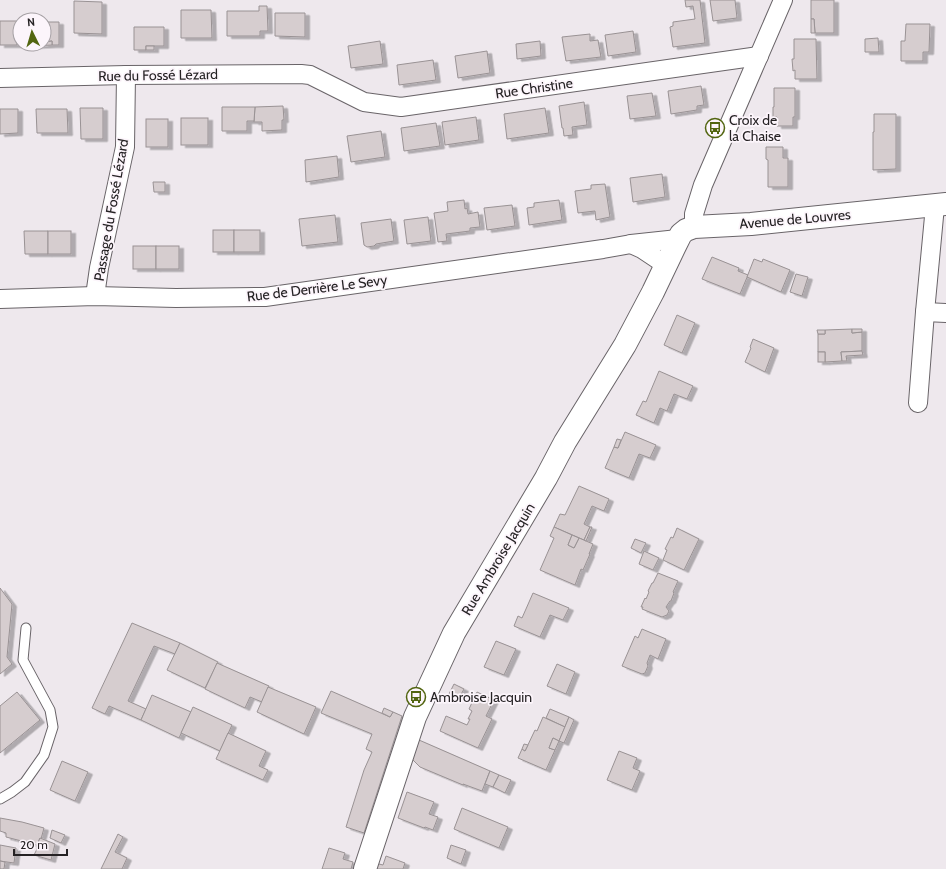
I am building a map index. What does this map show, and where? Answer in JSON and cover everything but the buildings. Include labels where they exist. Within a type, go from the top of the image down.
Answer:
[{"type":"street","points":[[631,244],[642,249],[666,265],[686,233],[703,185],[758,56],[784,0]]},
{"type":"street","name":"Rue Christine","points":[[308,76],[364,102],[401,108],[758,56]]},
{"type":"street","name":"Rue du Fossé Lézard","points":[[0,78],[126,75],[308,76]]},
{"type":"street","name":"Passage du Fossé Lézard","points":[[95,296],[99,268],[125,147],[126,75]]},
{"type":"street","points":[[918,403],[925,312],[941,205]]},
{"type":"street","name":"Avenue de Louvres","points":[[686,233],[751,224],[941,205]]},
{"type":"street","name":"Rue de Derrière Le Sevy","points":[[0,299],[95,296],[176,298],[265,297],[603,249],[686,233]]},
{"type":"street","name":"Rue Ambroise Jacquin","points":[[365,869],[415,717],[454,633],[546,478],[565,442],[625,345],[654,292],[666,265]]},
{"type":"street","points":[[925,312],[946,313]]},
{"type":"lane","points":[[0,799],[25,782],[44,755],[53,727],[50,710],[23,660],[26,628]]},
{"type":"place","name":"Croix de la Chaise","points":[[715,128]]},
{"type":"place","name":"Ambroise Jacquin","points":[[416,697]]}]
